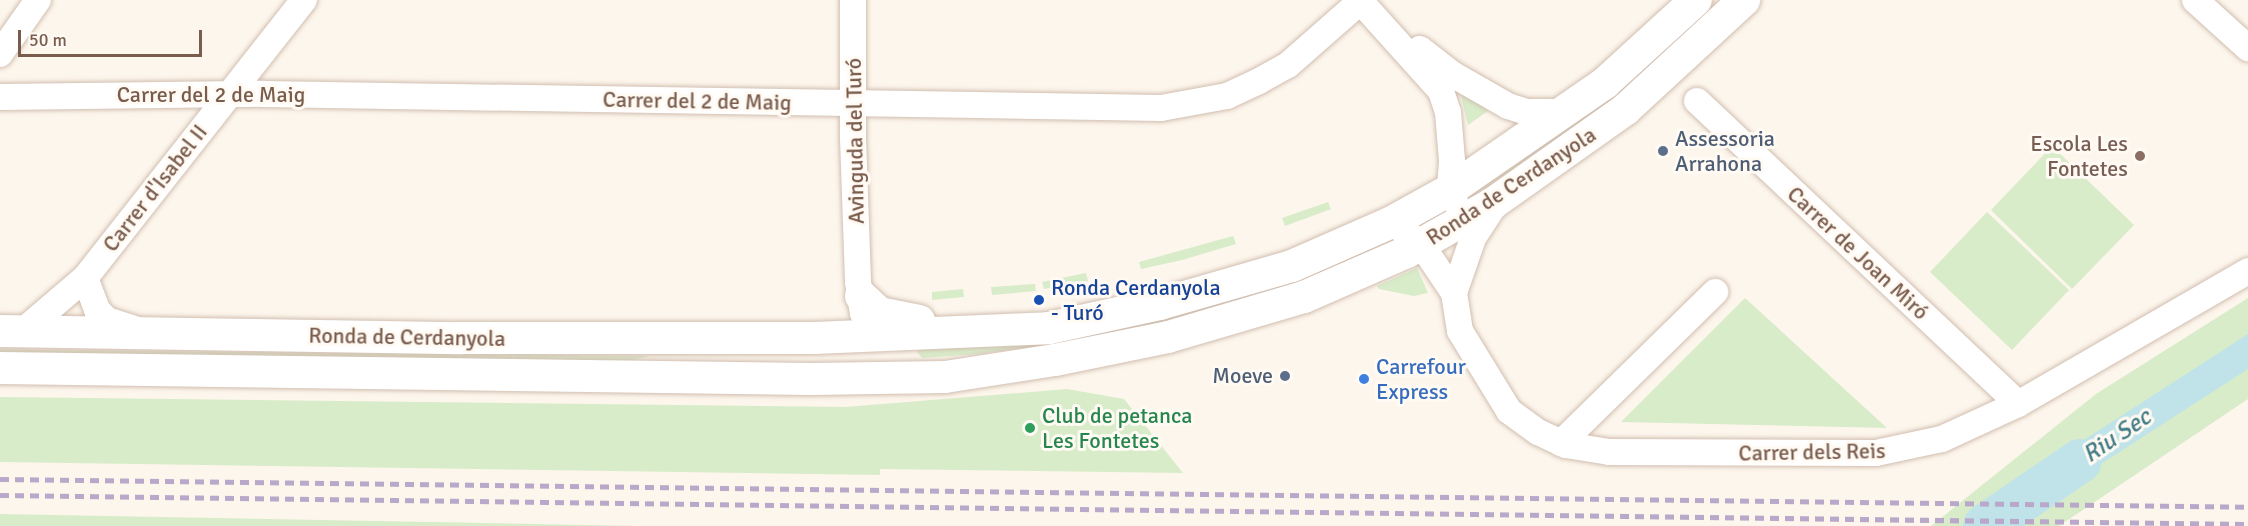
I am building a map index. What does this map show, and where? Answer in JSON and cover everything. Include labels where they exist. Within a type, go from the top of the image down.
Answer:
[{"type":"street","points":[[0,54],[38,0]]},
{"type":"street","name":"Carrer d'Isabel II","points":[[11,331],[85,278],[226,94],[304,0]]},
{"type":"street","name":"Avinguda del Turó","points":[[853,0],[858,316]]},
{"type":"street","name":"Ronda de Cerdanyola","points":[[11,331],[814,338],[858,316],[879,314],[912,322],[1022,310],[1049,328],[1160,304],[1292,266],[1392,222],[1450,190],[1605,83],[1696,0]]},
{"type":"street","name":"Ronda de Cerdanyola","points":[[0,368],[607,377],[945,377],[1069,357],[1168,337],[1304,297],[1421,244],[1490,205],[1626,109],[1744,0]]},
{"type":"street","points":[[2196,0],[2248,48]]},
{"type":"street","points":[[1361,1],[1452,74],[1493,99],[1527,112],[1564,112]]},
{"type":"street","points":[[1361,1],[1441,91],[1450,136],[1450,190],[1456,202],[1490,205]]},
{"type":"street","name":"Carrer del 2 de Maig","points":[[0,97],[226,94],[1161,108],[1191,105],[1227,96],[1288,65],[1361,1]]},
{"type":"street","name":"Carrer de Joan Miró","points":[[1697,101],[2018,404]]},
{"type":"street","name":"Carrer dels Reis","points":[[1454,293],[1473,238],[1490,205]]},
{"type":"street","name":"Carrer dels Reis","points":[[1392,222],[1421,244],[1454,293],[1460,331],[1509,411],[1538,432],[1562,442],[1609,452],[1876,453],[1942,439],[2018,404],[2248,272]]},
{"type":"street","points":[[85,278],[90,298],[107,320],[146,333]]},
{"type":"street","points":[[1562,442],[1715,291]]},
{"type":"street","name":"Ronda de Cerdanyola","points":[[858,316],[884,361],[962,363],[1069,357]]},
{"type":"street","name":"Ronda de Cerdanyola","points":[[607,377],[651,362],[830,363],[853,348],[858,316]]},
{"type":"green space","points":[[1466,93],[1488,111],[1468,125],[1461,96]]},
{"type":"green space","points":[[1584,110],[1592,120],[1467,198],[1467,189]]},
{"type":"green space","points":[[2052,146],[2134,225],[2072,289],[1991,210]]},
{"type":"green space","points":[[1328,202],[1331,209],[1285,226],[1282,218]]},
{"type":"green space","points":[[1987,212],[2069,290],[2012,350],[1930,272]]},
{"type":"green space","points":[[1233,236],[1236,244],[1141,269],[1139,262]]},
{"type":"green space","points":[[1349,249],[1355,260],[1329,270],[1273,291],[1127,333],[978,354],[922,358],[917,352],[921,347]]},
{"type":"green space","points":[[1417,268],[1428,293],[1414,296],[1379,289],[1377,286]]},
{"type":"green space","points":[[1086,273],[1088,281],[1044,289],[1042,282]]},
{"type":"green space","points":[[1035,284],[1036,291],[992,295],[991,287]]},
{"type":"green space","points":[[963,289],[964,297],[932,300],[932,292]]},
{"type":"green space","points":[[1745,298],[1887,428],[1621,422]]},
{"type":"green space","points":[[2248,298],[2248,399],[2059,526],[1931,526],[2096,394]]},
{"type":"green space","points":[[0,349],[650,356],[602,367],[0,360]]},
{"type":"green space","points":[[1067,389],[1124,399],[1183,473],[880,469],[880,475],[0,462],[0,397],[845,407]]},
{"type":"green space","points":[[0,514],[639,526],[0,526]]},
{"type":"water","points":[[2248,334],[2248,369],[2053,495],[2002,493]]},
{"type":"waterway","name":"Riu Sec","points":[[1985,526],[2080,461]]},
{"type":"railway","points":[[0,479],[2248,507]]},
{"type":"railway","points":[[0,495],[2248,524]]},
{"type":"place","name":"Assessoria Arrahona","points":[[1663,151]]},
{"type":"place","name":"Escola Les Fontetes","points":[[2140,156]]},
{"type":"place","name":"Ronda Cerdanyola - Turó","points":[[1039,300]]},
{"type":"place","name":"Moeve","points":[[1285,376]]},
{"type":"place","name":"Carrefour Express","points":[[1364,379]]},
{"type":"place","name":"Club de petanca Les Fontetes","points":[[1030,428]]}]
